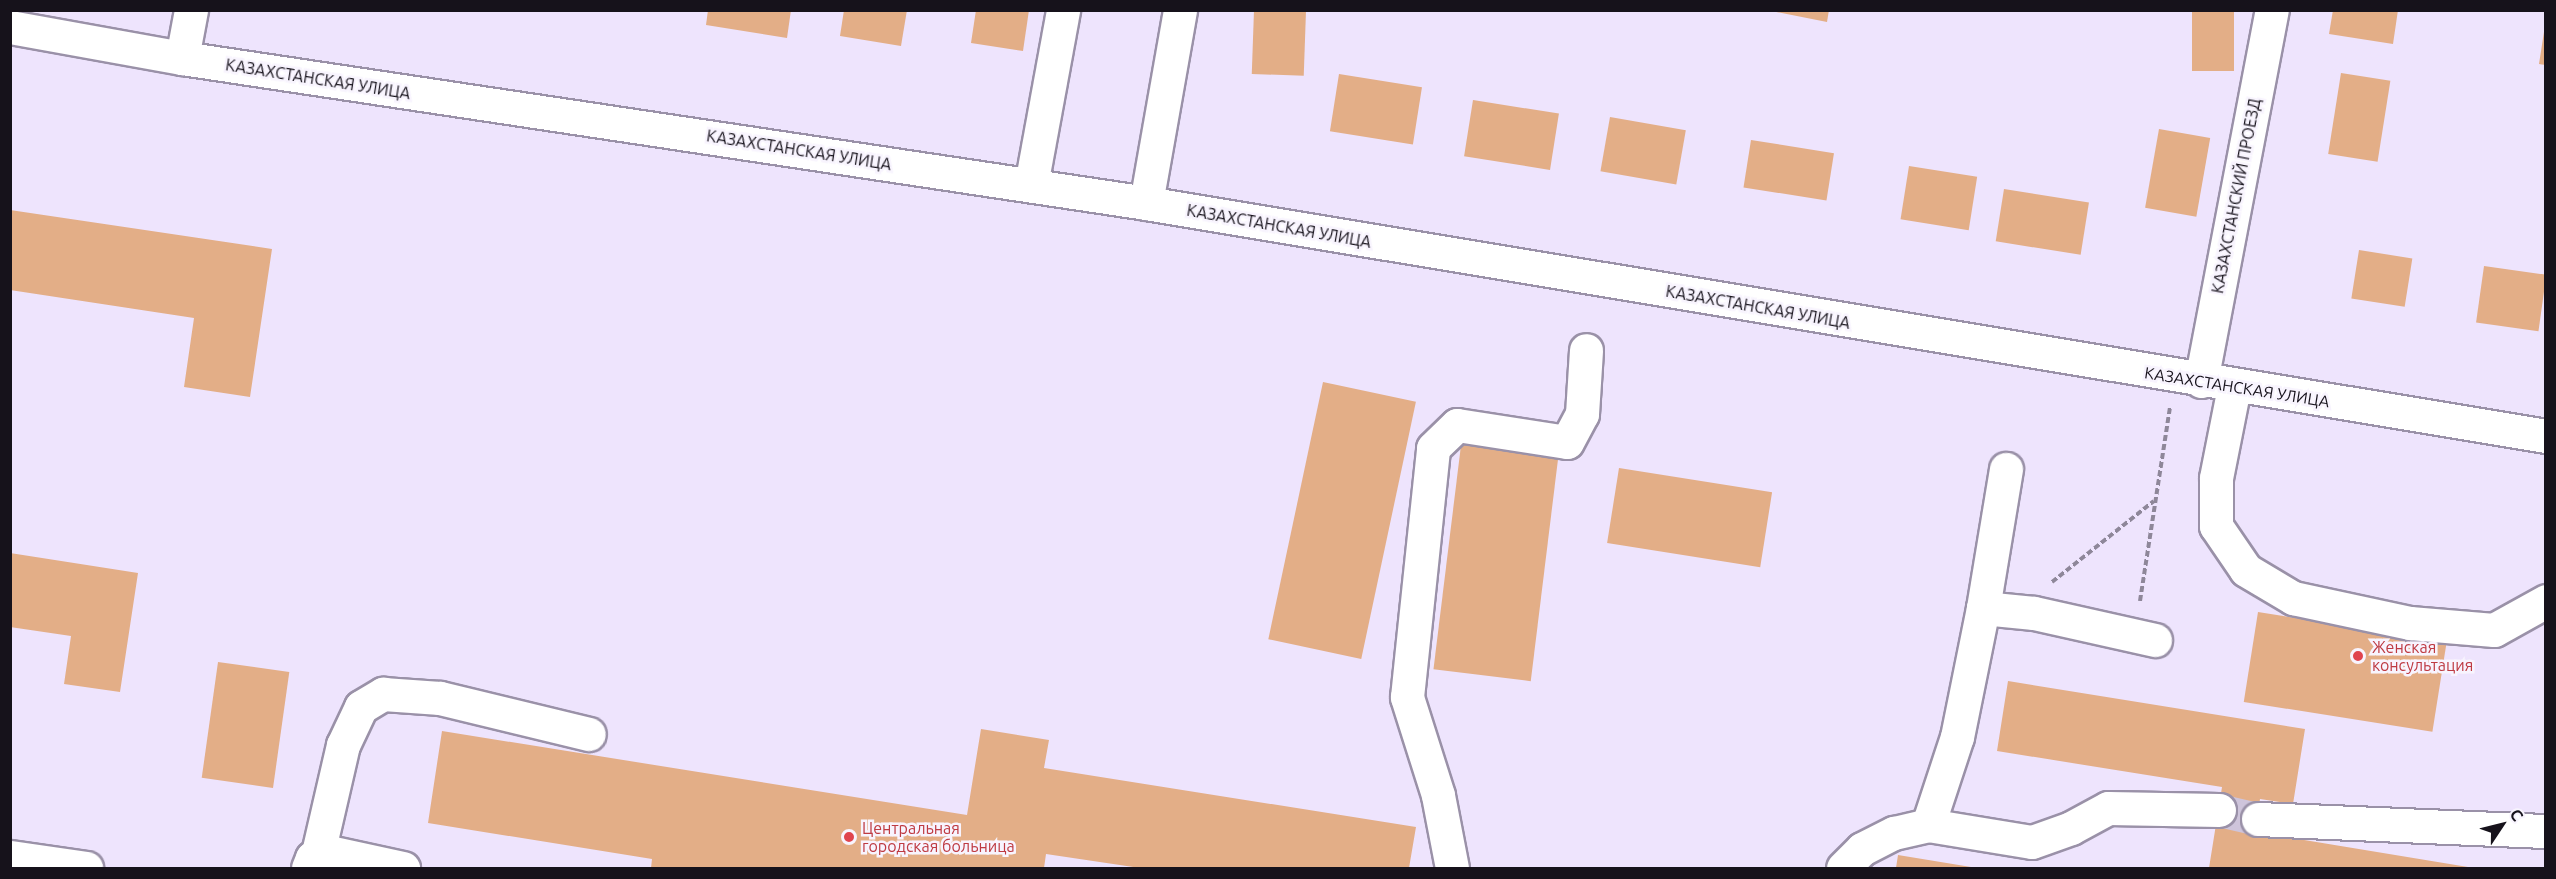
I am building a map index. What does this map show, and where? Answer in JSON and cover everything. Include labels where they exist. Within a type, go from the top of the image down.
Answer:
[{"type":"street","points":[[182,58],[190,10]]},
{"type":"street","points":[[1031,185],[1063,10]]},
{"type":"street","points":[[1146,203],[1180,10]]},
{"type":"street","name":"КАЗАХСТАНСКИЙ ПРОЕЗД","points":[[2188,379],[2272,10]]},
{"type":"street","name":"КАЗАХСТАНСКАЯ УЛИЦА","points":[[10,27],[182,58],[1146,203],[2234,387],[2546,436]]},
{"type":"street","points":[[1452,868],[1438,795],[1407,697],[1433,448],[1457,425],[1567,442],[1582,414],[1586,350]]},
{"type":"street","points":[[2234,387],[2216,477],[2216,526],[2246,570],[2293,598],[2410,623],[2494,630],[2546,601]]},
{"type":"street","points":[[1928,825],[1999,610],[2006,469]]},
{"type":"street","points":[[1999,610],[2145,638]]},
{"type":"street","points":[[313,861],[343,745],[361,707],[383,694],[440,698],[589,734]]},
{"type":"street","points":[[1843,868],[1862,849],[1894,833],[1928,825],[2032,842],[2071,828],[2108,808],[2219,810]]},
{"type":"street","points":[[2258,819],[2546,831]]},
{"type":"street","points":[[313,861],[333,851],[403,868]]},
{"type":"street","points":[[10,857],[86,868]]},
{"type":"path","points":[[2145,638],[2156,500],[2188,379]]},
{"type":"path","points":[[1999,610],[2156,500]]},
{"type":"building","points":[[708,10],[791,10],[787,38],[706,25]]},
{"type":"building","points":[[844,10],[907,10],[901,46],[840,36]]},
{"type":"building","points":[[976,10],[1029,10],[1023,51],[971,43]]},
{"type":"building","points":[[1254,10],[1306,12],[1304,76],[1252,74]]},
{"type":"building","points":[[1766,10],[1829,10],[1827,22]]},
{"type":"building","points":[[2192,10],[2234,10],[2234,71],[2192,71]]},
{"type":"building","points":[[2333,10],[2398,10],[2393,44],[2329,34]]},
{"type":"building","points":[[2544,32],[2546,32],[2546,65],[2539,64]]},
{"type":"building","points":[[2341,73],[2390,81],[2378,162],[2328,154]]},
{"type":"building","points":[[1339,74],[1422,87],[1413,144],[1330,131]]},
{"type":"building","points":[[1473,100],[1559,114],[1550,170],[1464,156]]},
{"type":"building","points":[[1610,117],[1686,130],[1676,185],[1600,171]]},
{"type":"building","points":[[2159,129],[2210,138],[2196,217],[2145,208]]},
{"type":"building","points":[[1751,140],[1834,153],[1826,201],[1743,187]]},
{"type":"building","points":[[1909,166],[1977,177],[1969,230],[1901,219]]},
{"type":"building","points":[[2004,189],[2089,202],[2081,255],[1996,241]]},
{"type":"building","points":[[10,210],[272,249],[250,397],[184,387],[194,318],[10,290]]},
{"type":"building","points":[[2359,250],[2412,258],[2405,307],[2351,298]]},
{"type":"building","points":[[2484,266],[2546,275],[2538,331],[2476,322]]},
{"type":"building","points":[[1323,382],[1416,402],[1361,659],[1268,639]]},
{"type":"building","points":[[1462,437],[1559,449],[1531,681],[1433,669]]},
{"type":"building","points":[[1619,468],[1772,492],[1760,567],[1607,543]]},
{"type":"building","points":[[10,553],[138,573],[120,692],[64,684],[71,636],[10,627]]},
{"type":"building","points":[[2258,612],[2447,642],[2432,732],[2244,702]]},
{"type":"building","points":[[218,662],[289,672],[273,788],[202,778]]},
{"type":"building","points":[[2008,681],[2305,729],[2293,804],[2260,799],[2255,832],[2474,868],[2209,868],[2222,787],[1997,751]]},
{"type":"building","points":[[981,729],[1049,740],[1044,768],[1416,827],[1409,868],[1140,868],[1046,854],[1044,868],[651,868],[652,859],[428,823],[442,731],[967,815]]},
{"type":"building","points":[[1898,855],[1971,867],[1896,868]]},
{"type":"tunnel","points":[[2219,810],[2258,819]]},
{"type":"place","name":"Женская консультация","points":[[2358,656]]},
{"type":"place","name":"Центральная городская больница","points":[[849,837]]}]
